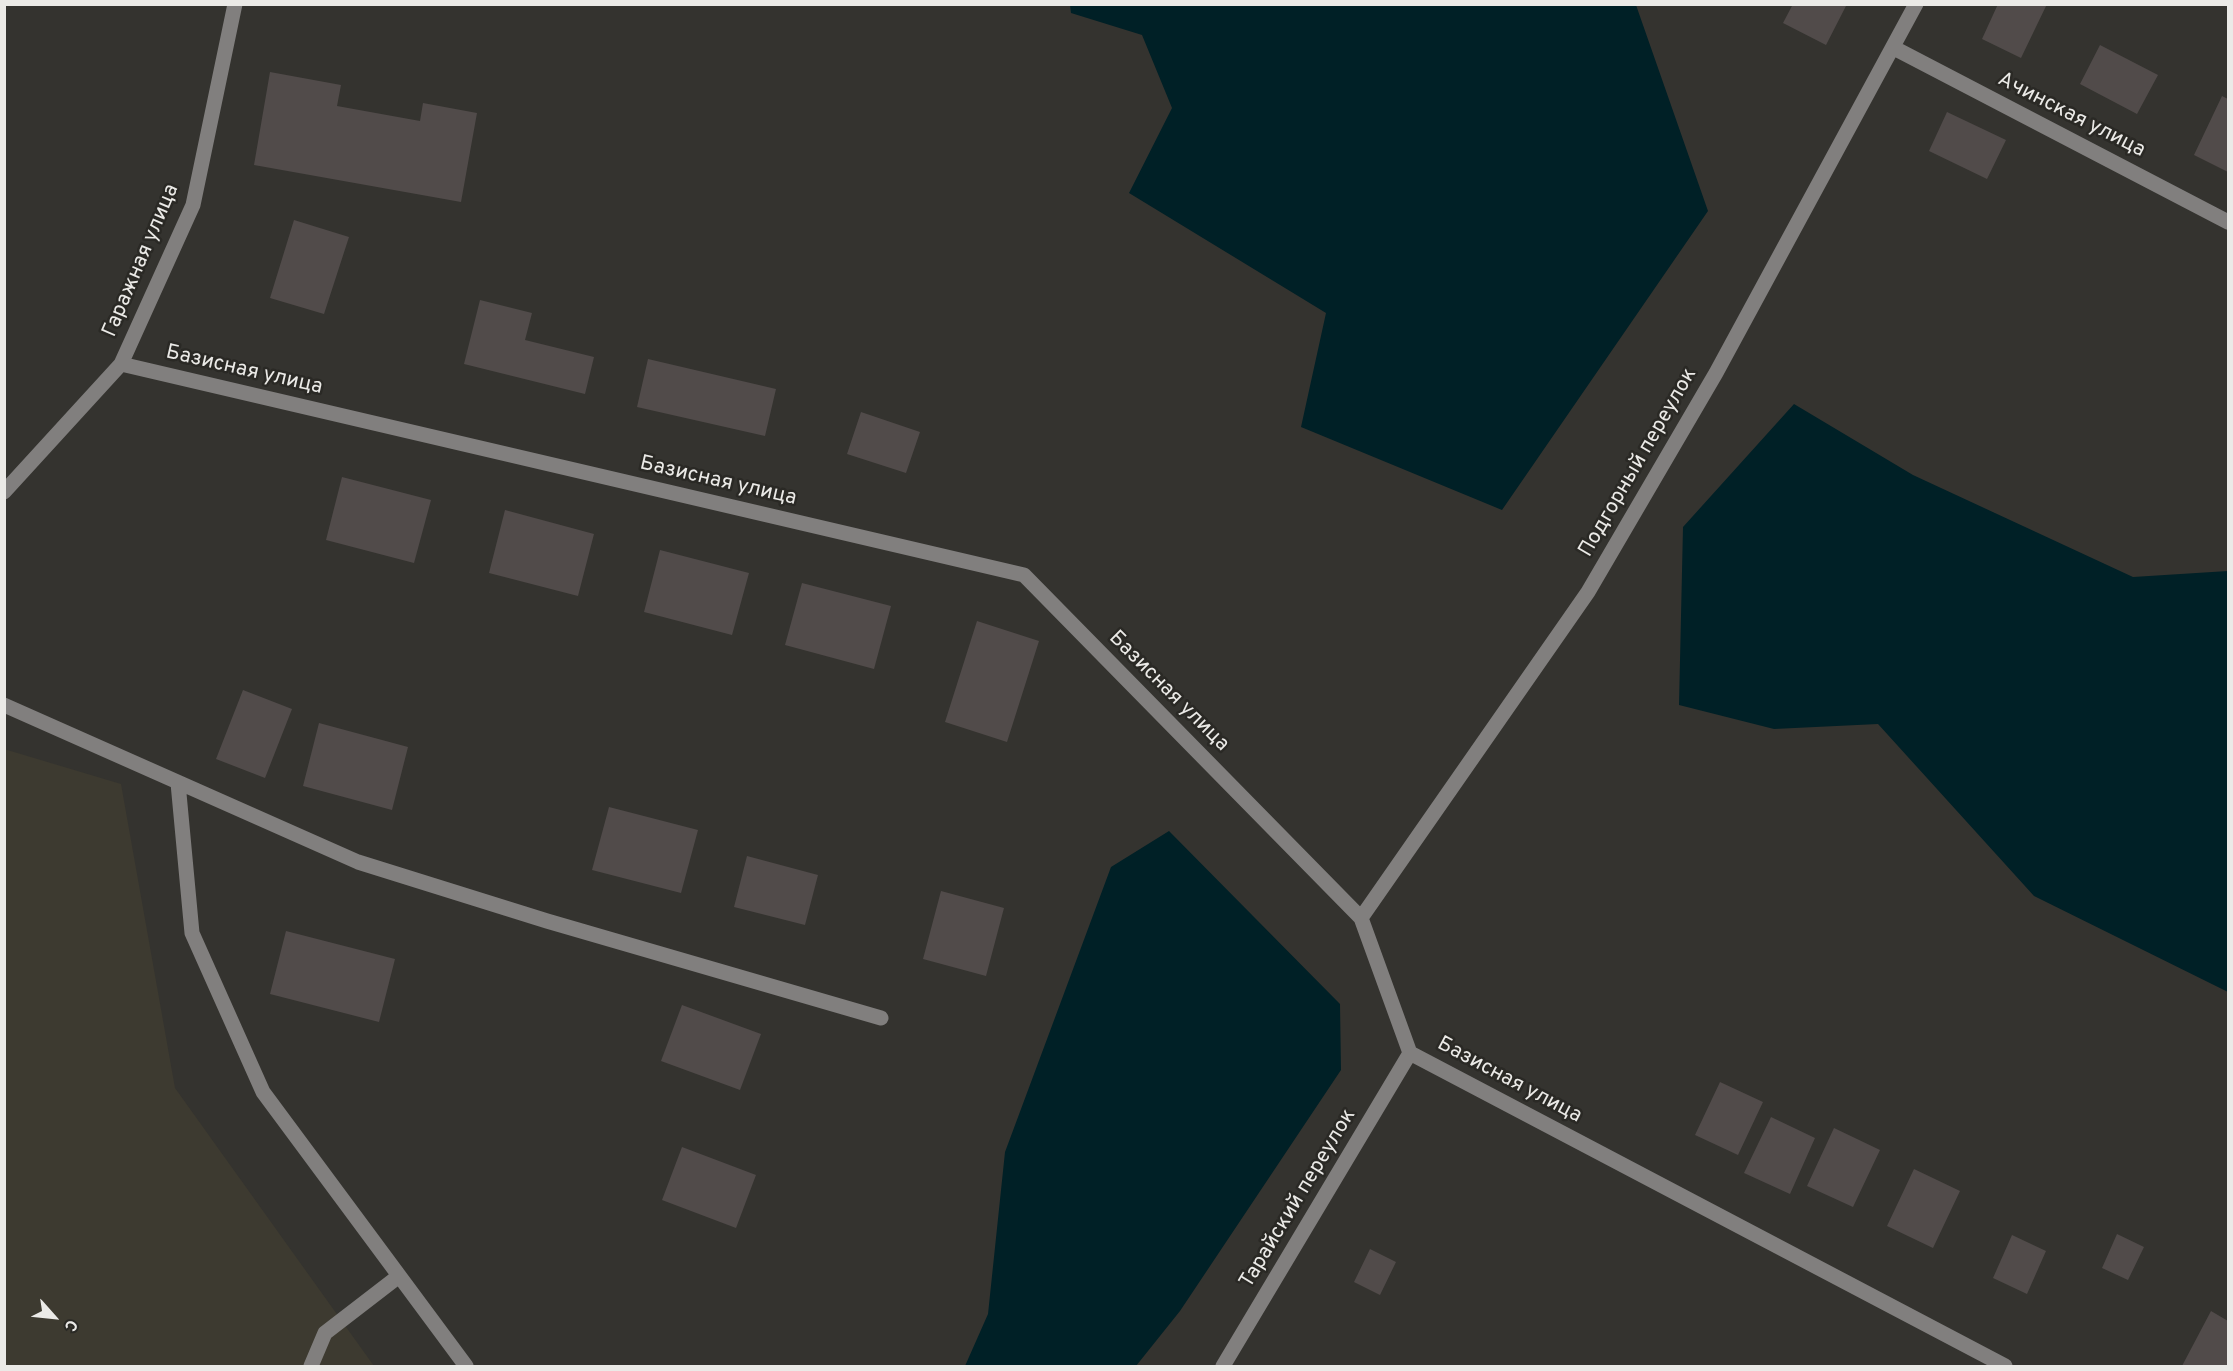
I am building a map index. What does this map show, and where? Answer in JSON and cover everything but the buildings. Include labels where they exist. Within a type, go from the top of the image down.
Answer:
[{"type":"street","name":"Гаражная улица","points":[[4,492],[121,364],[193,205],[236,4]]},
{"type":"street","name":"Подгорный переулок","points":[[1361,918],[1588,592],[1716,373],[1916,4]]},
{"type":"street","name":"Ачинская улица","points":[[1894,48],[2229,222]]},
{"type":"street","name":"Базисная улица","points":[[121,364],[1024,575],[1361,918],[1410,1053],[2005,1366]]},
{"type":"street","points":[[4,705],[358,862],[548,921],[881,1018]]},
{"type":"street","points":[[178,783],[192,933],[263,1092],[466,1366]]},
{"type":"street","name":"Тарайский переулок","points":[[1223,1366],[1410,1053]]},
{"type":"street","points":[[310,1366],[325,1333],[399,1276]]},
{"type":"shaded area","points":[[4,749],[121,784],[175,1088],[374,1366],[5,1366]]},
{"type":"water","points":[[1070,5],[1636,5],[1708,211],[1502,510],[1301,427],[1326,313],[1129,193],[1172,108],[1142,35],[1071,13]]},
{"type":"water","points":[[1794,404],[1913,475],[2133,577],[2228,571],[2228,992],[2034,896],[1878,724],[1774,729],[1679,705],[1683,527]]},
{"type":"water","points":[[1169,831],[1340,1004],[1341,1070],[1180,1311],[1136,1366],[965,1366],[988,1314],[1005,1152],[1111,867]]}]
